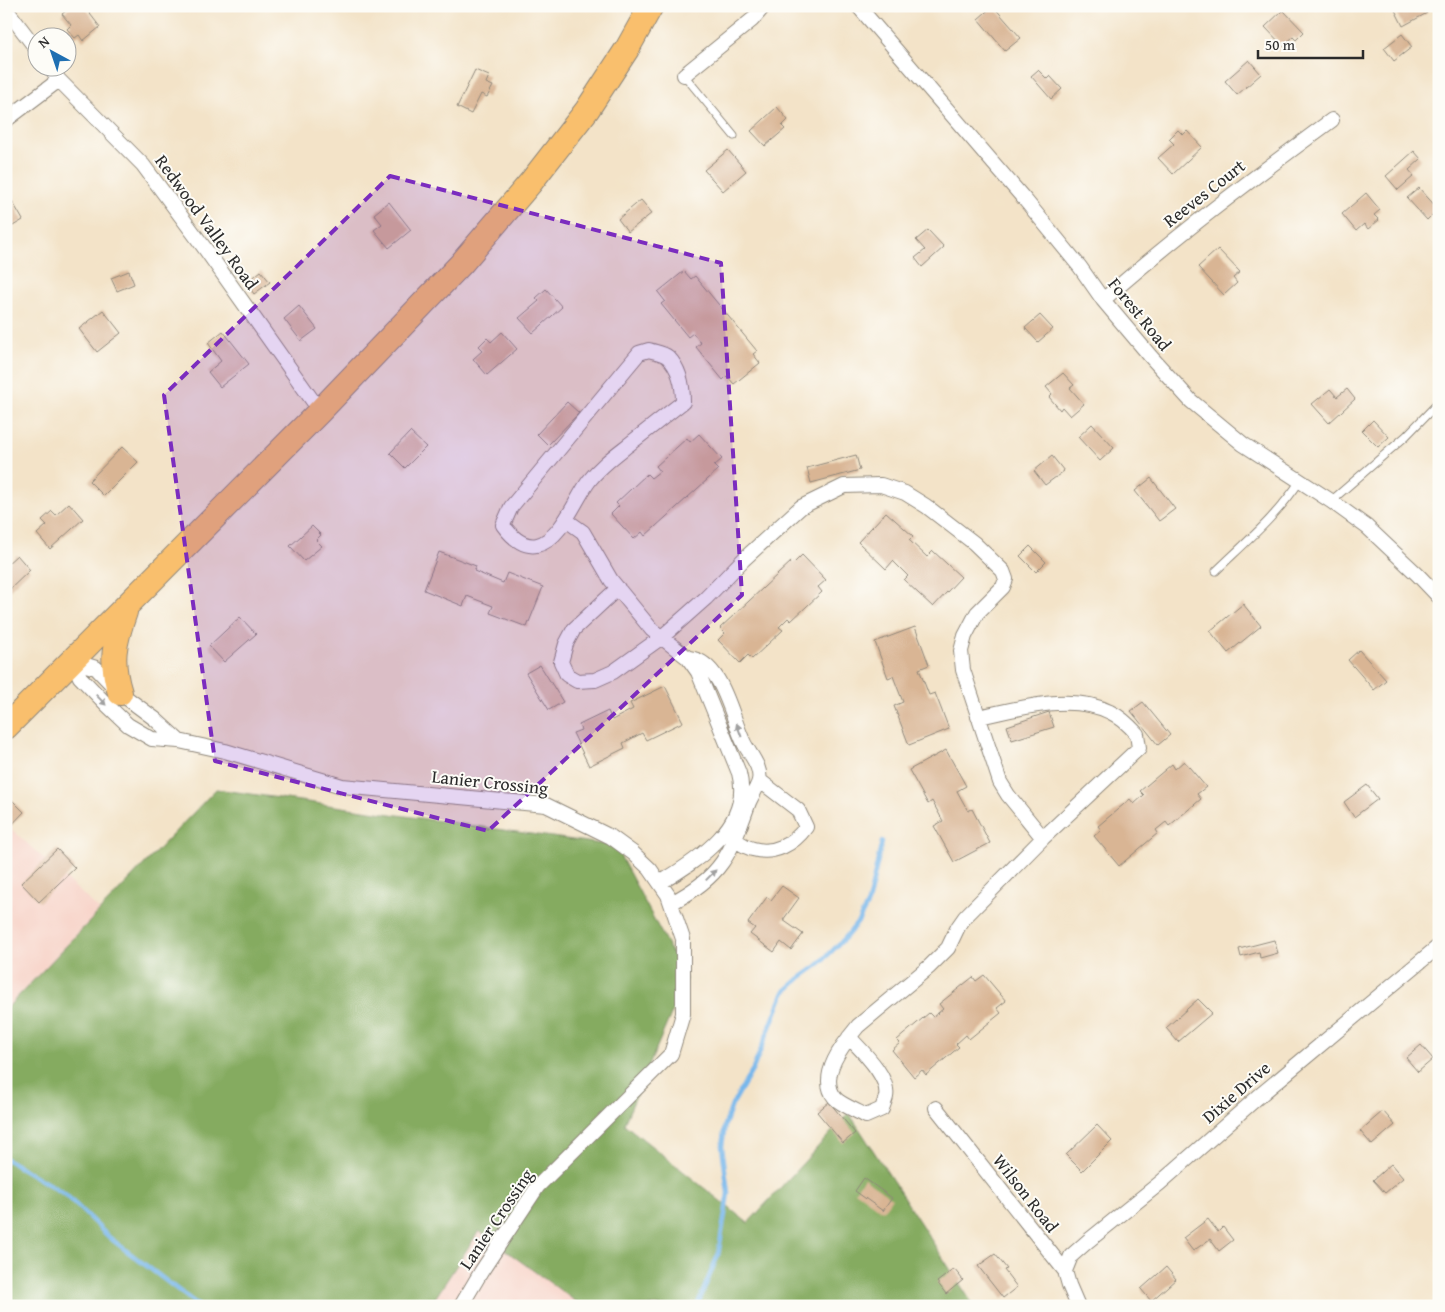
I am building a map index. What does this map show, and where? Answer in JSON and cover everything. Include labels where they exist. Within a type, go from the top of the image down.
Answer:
[{"type":"highway","points":[[6,727],[74,661],[320,411],[461,264],[569,134],[608,80],[651,6]]},
{"type":"highway","points":[[120,693],[113,655],[115,641],[128,606]]},
{"type":"street","points":[[684,75],[752,20],[764,6]]},
{"type":"street","name":"Forest Road","points":[[858,6],[1032,208],[1150,357],[1191,401],[1243,444],[1332,501],[1367,527],[1439,597]]},
{"type":"street","points":[[6,9],[28,38]]},
{"type":"street","name":"Redwood Valley Road","points":[[59,80],[143,165],[320,411]]},
{"type":"street","points":[[6,120],[59,80]]},
{"type":"street","name":"Reeves Court","points":[[1103,300],[1171,242],[1332,120]]},
{"type":"street","points":[[649,350],[667,356],[683,384],[683,402],[607,462],[589,481],[566,520],[547,540],[537,545],[524,544],[512,538],[503,525],[511,507],[639,353],[649,350]]},
{"type":"street","points":[[618,588],[574,629],[566,644],[561,662],[567,675],[577,681],[595,680],[630,661],[662,638],[801,507],[844,486],[881,485],[905,493],[926,506],[974,543],[1003,571],[1006,579],[1003,587],[977,612],[965,636],[961,651],[963,670],[1000,782],[1014,803],[1043,838]]},
{"type":"street","points":[[566,520],[583,532],[618,588],[652,630],[688,658],[698,672],[742,784],[739,807],[718,842],[660,883]]},
{"type":"street","points":[[671,903],[692,892],[707,880],[722,863],[735,840],[759,780],[756,764],[744,743],[726,694],[717,678],[709,668],[697,659],[688,658]]},
{"type":"street","points":[[74,661],[96,668],[120,693],[155,719],[179,741]]},
{"type":"street","name":"Lanier Crossing","points":[[74,661],[80,677],[128,725],[152,739],[179,741],[225,751],[342,786],[546,805],[611,837],[639,858],[650,869],[668,895],[683,939],[683,1014],[672,1054],[538,1186],[481,1272],[461,1306]]},
{"type":"street","points":[[849,1037],[873,1064],[884,1080],[887,1096],[882,1109],[866,1116],[836,1099],[829,1085],[835,1058],[849,1037],[858,1026],[948,948],[965,917],[1043,838],[1138,748],[1137,734],[1123,719],[1109,711],[1086,704],[1053,702],[978,717]]},
{"type":"street","points":[[735,840],[753,849],[769,850],[781,848],[799,836],[806,827],[798,810],[759,780]]},
{"type":"street","name":"Dixie Drive","points":[[1065,1271],[1071,1256],[1088,1240],[1160,1183],[1258,1097],[1439,946]]},
{"type":"street","name":"Wilson Road","points":[[936,1108],[1065,1271],[1078,1306]]},
{"type":"lane","points":[[684,75],[734,136]]},
{"type":"lane","points":[[1332,501],[1406,436],[1439,402]]},
{"type":"lane","points":[[1216,571],[1258,532],[1300,481]]},
{"type":"highlighted area","points":[[390,176],[721,263],[742,595],[488,831],[215,761],[164,395]]},
{"type":"shaded area","points":[[6,824],[101,911],[6,1009]]},
{"type":"shaded area","points":[[478,1231],[582,1306],[430,1306]]},
{"type":"green space","points":[[216,789],[615,846],[686,979],[624,1124],[748,1223],[849,1113],[974,1306],[582,1306],[479,1231],[430,1306],[6,1306],[6,1009]]},
{"type":"building","points":[[72,6],[84,6],[100,27],[83,41],[78,36],[78,28],[68,28],[71,25],[62,14]]},
{"type":"building","points":[[993,6],[1021,38],[1005,51],[978,19]]},
{"type":"building","points":[[1393,6],[1423,6],[1427,13],[1403,26]]},
{"type":"building","points":[[1283,10],[1304,32],[1296,40],[1293,37],[1283,46],[1265,27]]},
{"type":"building","points":[[1402,34],[1412,47],[1394,61],[1384,48]]},
{"type":"building","points":[[1249,60],[1261,74],[1237,95],[1225,81]]},
{"type":"building","points":[[475,70],[489,76],[486,83],[493,86],[487,97],[481,94],[471,114],[457,107]]},
{"type":"building","points":[[1038,70],[1047,79],[1050,76],[1062,89],[1051,99],[1031,76]]},
{"type":"building","points":[[777,107],[788,120],[782,126],[785,129],[765,146],[751,131]]},
{"type":"building","points":[[1178,130],[1183,135],[1187,131],[1202,147],[1173,174],[1158,158],[1174,144],[1169,139]]},
{"type":"building","points":[[728,150],[746,171],[723,191],[704,170]]},
{"type":"building","points":[[1414,151],[1421,159],[1409,170],[1414,176],[1398,190],[1386,176]]},
{"type":"building","points":[[1419,188],[1438,209],[1427,220],[1407,198]]},
{"type":"building","points":[[1366,193],[1380,210],[1374,215],[1379,220],[1368,229],[1364,224],[1356,231],[1342,214]]},
{"type":"building","points":[[641,200],[652,213],[628,232],[618,219]]},
{"type":"building","points":[[12,201],[23,220],[6,230],[6,204]]},
{"type":"building","points":[[389,202],[411,230],[389,248],[374,230],[382,224],[374,214]]},
{"type":"building","points":[[928,230],[944,247],[922,267],[915,258],[925,250],[916,240]]},
{"type":"building","points":[[1218,249],[1240,272],[1233,278],[1237,283],[1224,295],[1198,267]]},
{"type":"building","points":[[129,271],[134,284],[117,291],[111,278]]},
{"type":"building","points":[[261,271],[270,282],[254,294],[246,283]]},
{"type":"building","points":[[684,271],[691,279],[695,276],[757,351],[753,354],[760,363],[734,384],[727,376],[723,380],[696,347],[701,343],[693,333],[688,337],[661,304],[665,301],[658,292]]},
{"type":"building","points":[[546,289],[562,307],[533,333],[519,318],[539,301],[536,298]]},
{"type":"building","points":[[299,306],[317,329],[301,341],[284,319]]},
{"type":"building","points":[[103,310],[121,333],[97,352],[79,329]]},
{"type":"building","points":[[1040,315],[1053,329],[1038,342],[1025,328]]},
{"type":"building","points":[[223,331],[249,364],[220,387],[208,372],[221,361],[208,343]]},
{"type":"building","points":[[502,332],[517,349],[487,375],[473,359],[483,350],[479,346],[487,338],[491,342]]},
{"type":"building","points":[[1063,373],[1074,385],[1070,388],[1084,404],[1070,416],[1062,407],[1060,410],[1049,397],[1052,394],[1046,387]]},
{"type":"building","points":[[1330,389],[1337,397],[1347,389],[1355,399],[1329,423],[1312,404]]},
{"type":"building","points":[[567,402],[579,413],[548,445],[537,434]]},
{"type":"building","points":[[1373,420],[1389,437],[1378,447],[1362,431]]},
{"type":"building","points":[[1092,424],[1114,448],[1100,461],[1078,437]]},
{"type":"building","points":[[410,432],[426,447],[405,468],[390,453]]},
{"type":"building","points":[[699,434],[722,459],[714,466],[718,470],[645,536],[642,532],[634,539],[611,514],[619,506],[616,503],[647,474],[651,478],[660,471],[656,466],[687,438],[690,442]]},
{"type":"building","points":[[122,447],[138,462],[104,496],[89,481]]},
{"type":"building","points":[[856,455],[860,470],[811,483],[807,468]]},
{"type":"building","points":[[1052,456],[1064,471],[1045,485],[1034,471]]},
{"type":"building","points":[[1151,478],[1175,509],[1159,521],[1135,491]]},
{"type":"building","points":[[69,503],[83,519],[50,549],[37,534],[47,525],[42,520],[52,511],[56,515]]},
{"type":"building","points":[[886,512],[913,536],[909,540],[927,557],[933,551],[961,577],[933,607],[904,580],[908,576],[893,561],[886,569],[858,542]]},
{"type":"building","points":[[312,526],[321,535],[316,540],[322,546],[304,561],[290,546]]},
{"type":"building","points":[[1030,546],[1046,562],[1036,572],[1020,556]]},
{"type":"building","points":[[439,552],[476,566],[474,571],[503,583],[507,573],[543,587],[527,627],[490,613],[493,606],[467,596],[463,606],[424,590]]},
{"type":"building","points":[[17,555],[30,570],[6,593],[6,565]]},
{"type":"building","points":[[802,555],[826,580],[818,587],[822,592],[791,621],[788,618],[779,627],[783,630],[752,659],[748,655],[740,663],[718,640],[725,633],[720,628],[792,561],[794,563]]},
{"type":"building","points":[[1243,604],[1261,626],[1228,653],[1210,631]]},
{"type":"building","points":[[240,617],[256,634],[224,662],[209,646]]},
{"type":"building","points":[[915,627],[929,665],[919,669],[929,695],[935,693],[949,729],[909,745],[894,706],[903,702],[893,676],[888,678],[875,642]]},
{"type":"building","points":[[1359,650],[1386,680],[1374,690],[1348,660]]},
{"type":"building","points":[[540,665],[563,702],[549,710],[526,673]]},
{"type":"building","points":[[665,686],[683,722],[646,740],[642,733],[623,743],[625,748],[589,766],[573,733],[581,730],[579,725],[608,711],[612,720],[633,709],[630,703]]},
{"type":"building","points":[[1143,702],[1170,735],[1158,745],[1131,711]]},
{"type":"building","points":[[1049,712],[1054,727],[1012,740],[1007,726]]},
{"type":"building","points":[[946,750],[966,786],[957,791],[968,811],[972,809],[990,843],[954,862],[934,826],[943,821],[932,801],[928,804],[909,770]]},
{"type":"building","points":[[1184,761],[1206,787],[1197,794],[1201,799],[1169,826],[1166,822],[1156,830],[1158,833],[1119,866],[1094,836],[1101,830],[1098,826],[1130,799],[1134,804],[1144,795],[1140,791],[1172,764],[1175,769]]},
{"type":"building","points":[[1367,785],[1378,799],[1354,817],[1344,802]]},
{"type":"building","points":[[9,797],[24,812],[6,831],[6,799]]},
{"type":"building","points":[[57,849],[75,868],[39,902],[21,883]]},
{"type":"building","points":[[782,886],[799,898],[783,920],[803,934],[791,950],[781,942],[774,952],[750,934],[755,928],[748,923],[767,897],[771,900]]},
{"type":"building","points":[[1274,940],[1278,953],[1260,958],[1259,952],[1241,957],[1239,949]]},
{"type":"building","points":[[984,975],[1006,1001],[997,1008],[1001,1013],[969,1039],[966,1035],[956,1044],[959,1047],[926,1075],[922,1070],[914,1077],[892,1050],[900,1043],[897,1040],[929,1013],[933,1017],[943,1009],[939,1004],[973,977],[976,981]]},
{"type":"building","points":[[1198,999],[1212,1013],[1178,1042],[1166,1028]]},
{"type":"building","points":[[1421,1045],[1433,1059],[1418,1072],[1406,1058]]},
{"type":"building","points":[[829,1102],[855,1133],[843,1143],[817,1112]]},
{"type":"building","points":[[1383,1111],[1395,1125],[1372,1145],[1360,1131]]},
{"type":"building","points":[[1097,1125],[1112,1141],[1082,1171],[1066,1155]]},
{"type":"building","points":[[1391,1164],[1403,1178],[1385,1193],[1373,1180]]},
{"type":"building","points":[[864,1178],[892,1198],[883,1211],[855,1191]]},
{"type":"building","points":[[1208,1219],[1218,1232],[1223,1227],[1233,1240],[1219,1251],[1210,1239],[1193,1251],[1183,1238]]},
{"type":"building","points":[[995,1254],[1007,1269],[1004,1270],[1017,1287],[1003,1298],[978,1266]]},
{"type":"building","points":[[1166,1267],[1176,1279],[1151,1301],[1141,1289]]},
{"type":"building","points":[[954,1269],[963,1280],[946,1294],[937,1282]]},
{"type":"waterway","points":[[697,1306],[718,1255],[728,1193],[722,1146],[725,1125],[732,1105],[753,1069],[784,992],[817,966],[858,922],[868,903],[882,842]]},
{"type":"waterway","points":[[6,1159],[65,1194],[110,1238],[199,1306]]}]
